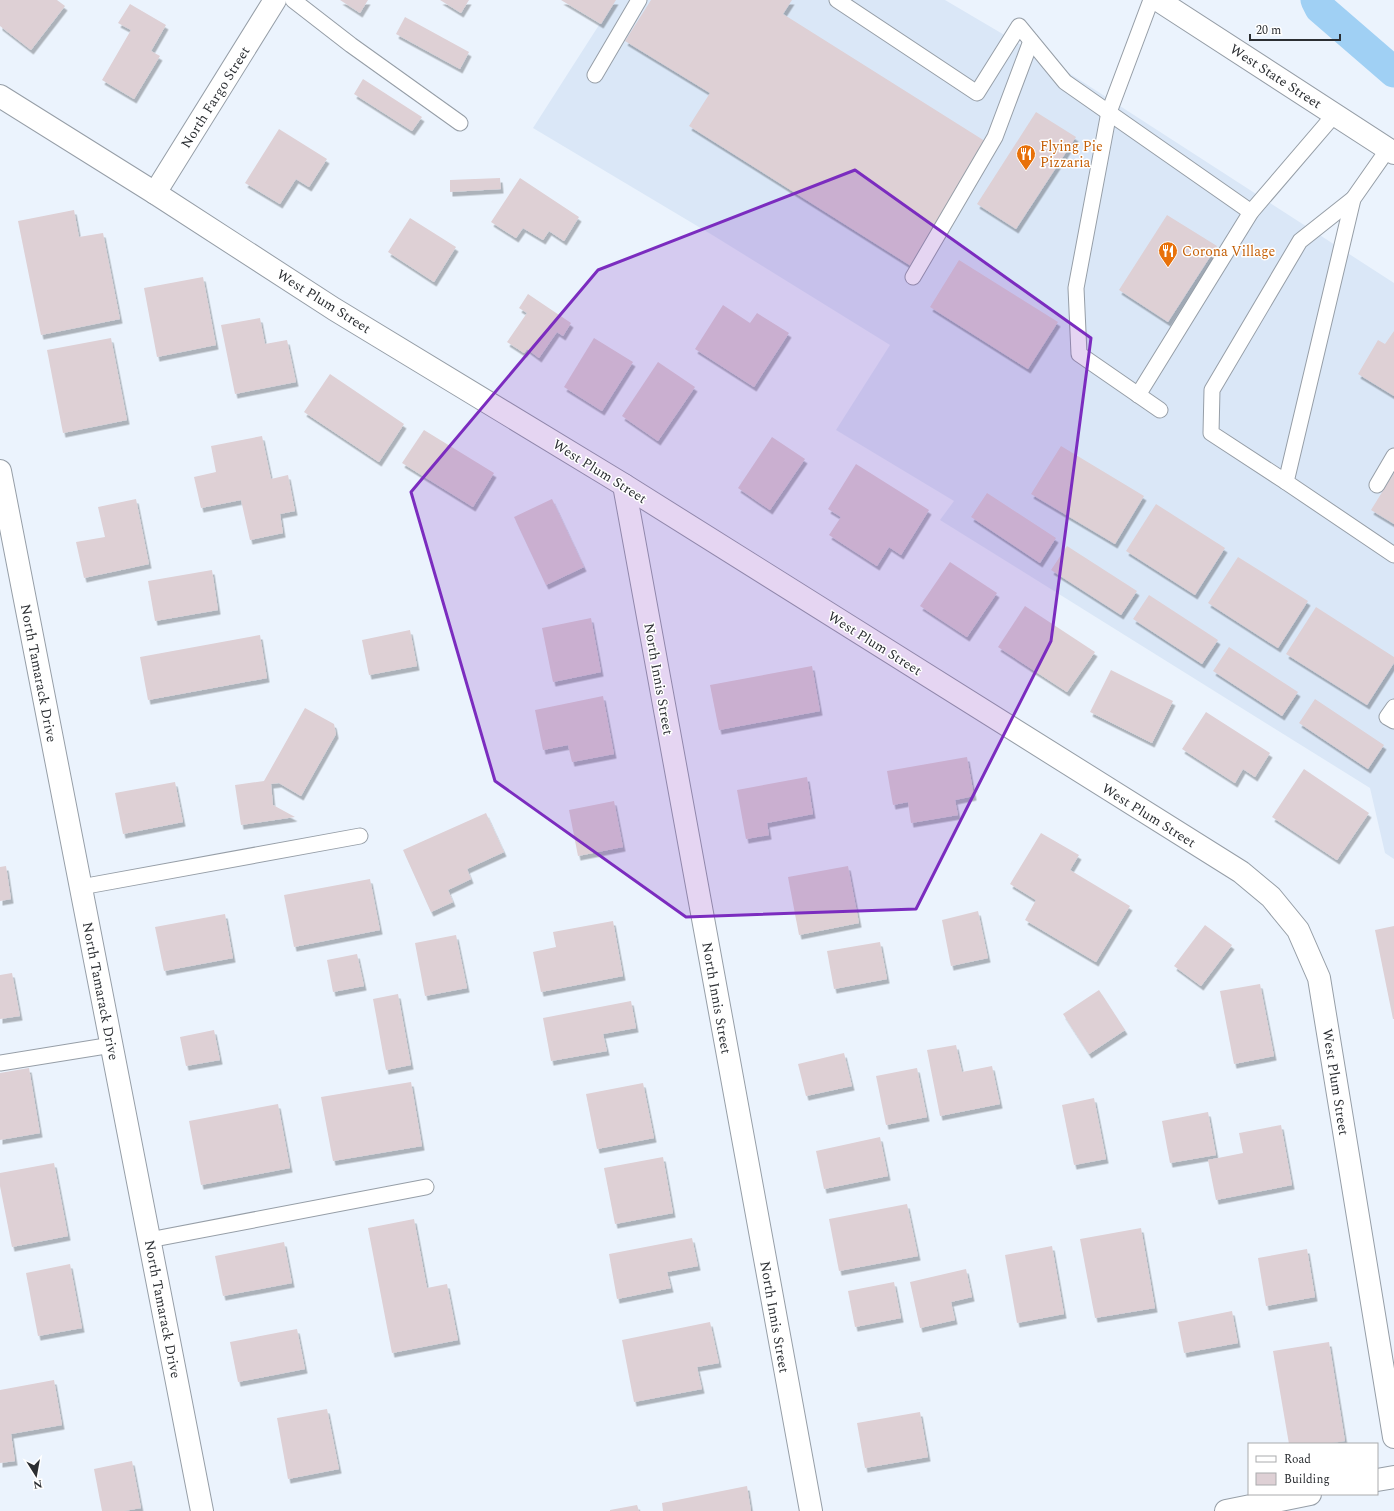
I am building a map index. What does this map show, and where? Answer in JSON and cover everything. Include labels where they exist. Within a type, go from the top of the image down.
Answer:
[{"type":"street","name":"North Fargo Street","points":[[155,193],[275,0]]},
{"type":"street","name":"West State Street","points":[[1158,0],[1391,151]]},
{"type":"street","name":"West Plum Street","points":[[0,96],[334,308],[624,485],[1241,872],[1271,897],[1298,930],[1319,978],[1394,1437]]},
{"type":"street","name":"North Tamarack Drive","points":[[0,471],[202,1511]]},
{"type":"street","name":"North Innis Street","points":[[624,485],[811,1511]]},
{"type":"street","points":[[1378,1480],[1394,1477]]},
{"type":"street","points":[[1226,1511],[1305,1495]]},
{"type":"lane","points":[[293,0],[351,45],[460,123]]},
{"type":"lane","points":[[595,75],[639,0]]},
{"type":"lane","points":[[837,0],[977,93],[1019,26],[1065,82],[1251,212]]},
{"type":"lane","points":[[1151,0],[1109,112],[1076,288],[1079,354],[1160,410]]},
{"type":"lane","points":[[913,277],[994,137],[1031,41]]},
{"type":"lane","points":[[1138,394],[1251,212],[1335,114]]},
{"type":"lane","points":[[1391,151],[1353,199],[1300,241],[1212,390],[1211,432],[1394,555]]},
{"type":"lane","points":[[1286,482],[1353,199]]},
{"type":"lane","points":[[1377,485],[1394,456]]},
{"type":"lane","points":[[1394,707],[1387,717],[1394,721]]},
{"type":"lane","points":[[81,887],[360,836]]},
{"type":"lane","points":[[0,1063],[112,1045]]},
{"type":"lane","points":[[149,1240],[426,1187]]},
{"type":"highlighted area","points":[[855,170],[1091,338],[1051,641],[916,909],[686,917],[495,781],[411,492],[598,270]]},
{"type":"shaded area","points":[[615,0],[945,0],[1072,75],[1394,283],[1394,859],[1385,853],[1370,788],[940,520],[954,501],[836,430],[890,345],[714,236],[533,128]]},
{"type":"building","points":[[0,0],[57,0],[65,6],[31,50],[0,26]]},
{"type":"building","points":[[340,0],[368,0],[360,13]]},
{"type":"building","points":[[440,0],[469,0],[461,13]]},
{"type":"building","points":[[561,0],[616,0],[601,24]]},
{"type":"building","points":[[651,0],[792,0],[783,14],[988,143],[911,266],[689,126],[710,93],[625,41]]},
{"type":"building","points":[[130,4],[166,25],[151,51],[160,56],[134,99],[102,80],[131,30],[118,23]]},
{"type":"building","points":[[405,17],[469,52],[460,69],[396,34]]},
{"type":"building","points":[[363,79],[422,117],[412,131],[354,94]]},
{"type":"building","name":"Flying Pie Pizzaria","points":[[1036,112],[1076,137],[1016,229],[977,204]]},
{"type":"building","points":[[279,129],[327,159],[309,187],[296,179],[280,204],[245,183]]},
{"type":"building","points":[[500,178],[501,189],[450,192],[450,180]]},
{"type":"building","points":[[520,178],[579,217],[564,241],[549,231],[543,240],[523,228],[516,238],[491,222]]},
{"type":"building","points":[[74,210],[79,237],[103,233],[120,319],[41,335],[18,221]]},
{"type":"building","name":"Corona Village","points":[[1167,215],[1217,246],[1168,322],[1119,290]]},
{"type":"building","points":[[410,218],[456,247],[434,282],[388,252]]},
{"type":"building","points":[[959,260],[1058,322],[1028,369],[930,307]]},
{"type":"building","points":[[203,277],[216,345],[157,357],[144,288]]},
{"type":"building","points":[[528,294],[571,323],[563,336],[557,332],[539,358],[527,349],[524,353],[507,342],[527,313],[519,308]]},
{"type":"building","points":[[723,305],[750,323],[757,313],[789,333],[754,387],[695,349]]},
{"type":"building","points":[[260,318],[265,344],[287,340],[296,382],[235,394],[221,325]]},
{"type":"building","points":[[1394,331],[1394,396],[1358,374],[1378,340],[1385,344]]},
{"type":"building","points":[[111,338],[127,420],[63,433],[47,350]]},
{"type":"building","points":[[594,338],[633,362],[602,411],[564,387]]},
{"type":"building","points":[[658,362],[695,387],[658,441],[622,416]]},
{"type":"building","points":[[330,374],[404,424],[379,462],[304,412]]},
{"type":"building","points":[[424,430],[494,473],[473,507],[402,463]]},
{"type":"building","points":[[262,436],[271,479],[288,475],[295,511],[280,514],[283,533],[250,540],[241,500],[201,508],[194,477],[216,472],[211,446]]},
{"type":"building","points":[[772,437],[805,459],[770,510],[738,488]]},
{"type":"building","points":[[1061,446],[1144,496],[1115,544],[1031,494]]},
{"type":"building","points":[[856,464],[929,510],[901,555],[889,547],[877,566],[829,535],[841,517],[828,509]]},
{"type":"building","points":[[1394,473],[1394,524],[1371,510]]},
{"type":"building","points":[[987,493],[1056,538],[1040,563],[971,517]]},
{"type":"building","points":[[136,499],[149,564],[84,578],[76,542],[105,537],[98,507]]},
{"type":"building","points":[[552,499],[584,567],[546,585],[514,517]]},
{"type":"building","points":[[1156,504],[1225,548],[1195,595],[1126,551]]},
{"type":"building","points":[[1067,546],[1137,591],[1121,615],[1051,570]]},
{"type":"building","points":[[1238,557],[1308,601],[1278,648],[1208,603]]},
{"type":"building","points":[[950,562],[997,593],[967,637],[920,606]]},
{"type":"building","points":[[212,570],[218,610],[155,621],[148,581]]},
{"type":"building","points":[[1149,595],[1218,640],[1202,664],[1133,619]]},
{"type":"building","points":[[1025,606],[1095,652],[1067,692],[998,647]]},
{"type":"building","points":[[1316,607],[1394,657],[1394,663],[1367,705],[1286,654]]},
{"type":"building","points":[[591,618],[601,672],[553,682],[542,628]]},
{"type":"building","points":[[410,630],[417,666],[369,675],[362,640]]},
{"type":"building","points":[[260,635],[267,678],[148,700],[140,657]]},
{"type":"building","points":[[1229,647],[1298,692],[1282,716],[1213,671]]},
{"type":"building","points":[[812,666],[820,711],[719,730],[710,685]]},
{"type":"building","points":[[1111,670],[1173,701],[1152,743],[1090,712]]},
{"type":"building","points":[[603,696],[614,754],[572,762],[568,745],[543,750],[535,710]]},
{"type":"building","points":[[1315,699],[1384,745],[1368,769],[1299,723]]},
{"type":"building","points":[[305,708],[334,724],[336,734],[301,796],[279,783],[271,784],[273,805],[295,817],[241,825],[235,785],[264,781]]},
{"type":"building","points":[[1206,712],[1270,753],[1255,777],[1243,769],[1235,783],[1182,749]]},
{"type":"building","points":[[967,757],[974,796],[955,800],[958,815],[911,823],[908,802],[893,805],[887,771]]},
{"type":"building","points":[[1304,769],[1369,813],[1337,860],[1272,817]]},
{"type":"building","points":[[807,777],[813,814],[767,823],[769,835],[746,839],[737,790]]},
{"type":"building","points":[[175,782],[183,822],[123,834],[115,793]]},
{"type":"building","points":[[614,801],[623,847],[578,856],[569,810]]},
{"type":"building","points":[[486,813],[504,852],[467,869],[471,879],[448,890],[453,902],[431,912],[403,850]]},
{"type":"building","points":[[1041,833],[1079,855],[1070,870],[1130,906],[1096,962],[1025,920],[1036,900],[1010,884]]},
{"type":"building","points":[[6,866],[11,899],[0,901],[0,867]]},
{"type":"building","points":[[848,866],[859,923],[799,935],[788,877]]},
{"type":"building","points":[[370,879],[380,930],[294,947],[284,895]]},
{"type":"building","points":[[978,911],[988,958],[951,966],[942,920]]},
{"type":"building","points":[[225,914],[233,958],[164,971],[155,927]]},
{"type":"building","points":[[613,921],[623,976],[541,992],[533,952],[556,947],[553,932]]},
{"type":"building","points":[[1205,925],[1232,945],[1201,986],[1174,966]]},
{"type":"building","points":[[1394,926],[1394,1019],[1393,1019],[1375,930]]},
{"type":"building","points":[[456,935],[467,988],[425,996],[415,943]]},
{"type":"building","points":[[880,942],[887,979],[834,989],[827,951]]},
{"type":"building","points":[[357,954],[364,986],[333,992],[327,960]]},
{"type":"building","points":[[12,973],[20,1016],[0,1019],[0,975]]},
{"type":"building","points":[[1260,984],[1274,1056],[1234,1064],[1220,991]]},
{"type":"building","points":[[1099,990],[1125,1030],[1089,1054],[1063,1014]]},
{"type":"building","points":[[398,994],[411,1065],[386,1070],[373,999]]},
{"type":"building","points":[[631,1001],[636,1028],[603,1034],[607,1051],[551,1061],[543,1018]]},
{"type":"building","points":[[214,1030],[220,1060],[186,1066],[180,1037]]},
{"type":"building","points":[[956,1045],[962,1072],[992,1066],[1000,1104],[940,1116],[927,1050]]},
{"type":"building","points":[[844,1053],[852,1086],[806,1096],[798,1064]]},
{"type":"building","points":[[29,1068],[40,1133],[0,1140],[0,1073]]},
{"type":"building","points":[[917,1068],[927,1117],[886,1125],[876,1076]]},
{"type":"building","points":[[411,1082],[422,1146],[333,1161],[321,1097]]},
{"type":"building","points":[[643,1083],[654,1138],[597,1149],[586,1094]]},
{"type":"building","points":[[1094,1098],[1106,1159],[1074,1165],[1062,1105]]},
{"type":"building","points":[[278,1104],[290,1168],[201,1185],[189,1121]]},
{"type":"building","points":[[1208,1112],[1216,1155],[1170,1163],[1162,1121]]},
{"type":"building","points":[[1281,1125],[1292,1185],[1216,1200],[1208,1160],[1243,1153],[1239,1133]]},
{"type":"building","points":[[880,1137],[888,1176],[824,1189],[816,1151]]},
{"type":"building","points":[[663,1157],[673,1213],[615,1224],[604,1168]]},
{"type":"building","points":[[54,1163],[68,1236],[12,1247],[0,1186],[0,1173]]},
{"type":"building","points":[[907,1204],[918,1256],[839,1271],[829,1219]]},
{"type":"building","points":[[414,1219],[427,1288],[447,1284],[458,1340],[392,1353],[368,1228]]},
{"type":"building","points":[[1141,1228],[1155,1308],[1095,1318],[1080,1239]]},
{"type":"building","points":[[692,1238],[698,1266],[667,1272],[671,1288],[617,1299],[609,1254]]},
{"type":"building","points":[[284,1242],[292,1283],[223,1296],[215,1256]]},
{"type":"building","points":[[1052,1246],[1064,1314],[1017,1323],[1005,1255]]},
{"type":"building","points":[[1307,1249],[1315,1297],[1266,1306],[1258,1258]]},
{"type":"building","points":[[70,1264],[82,1328],[38,1336],[26,1273]]},
{"type":"building","points":[[966,1269],[972,1297],[951,1302],[955,1320],[920,1328],[910,1282]]},
{"type":"building","points":[[894,1282],[901,1318],[855,1327],[848,1291]]},
{"type":"building","points":[[1232,1311],[1238,1343],[1184,1353],[1178,1322]]},
{"type":"building","points":[[710,1322],[719,1363],[697,1367],[702,1389],[634,1402],[622,1340]]},
{"type":"building","points":[[297,1329],[305,1369],[238,1382],[230,1342]]},
{"type":"building","points":[[1329,1342],[1345,1441],[1332,1443],[1289,1443],[1273,1351]]},
{"type":"building","points":[[54,1380],[62,1425],[11,1434],[15,1461],[0,1463],[0,1390]]},
{"type":"building","points":[[327,1409],[339,1469],[288,1479],[277,1418]]},
{"type":"building","points":[[920,1412],[928,1457],[865,1468],[857,1423]]},
{"type":"building","points":[[132,1461],[141,1508],[124,1511],[102,1511],[94,1469]]},
{"type":"building","points":[[747,1486],[751,1511],[663,1511],[662,1503]]},
{"type":"building","points":[[637,1505],[639,1511],[610,1511],[610,1510]]},
{"type":"waterway","points":[[1316,0],[1320,8],[1394,72]]},
{"type":"place","name":"Flying Pie Pizzaria","points":[[1026,171]]},
{"type":"place","name":"Corona Village","points":[[1168,268]]}]
